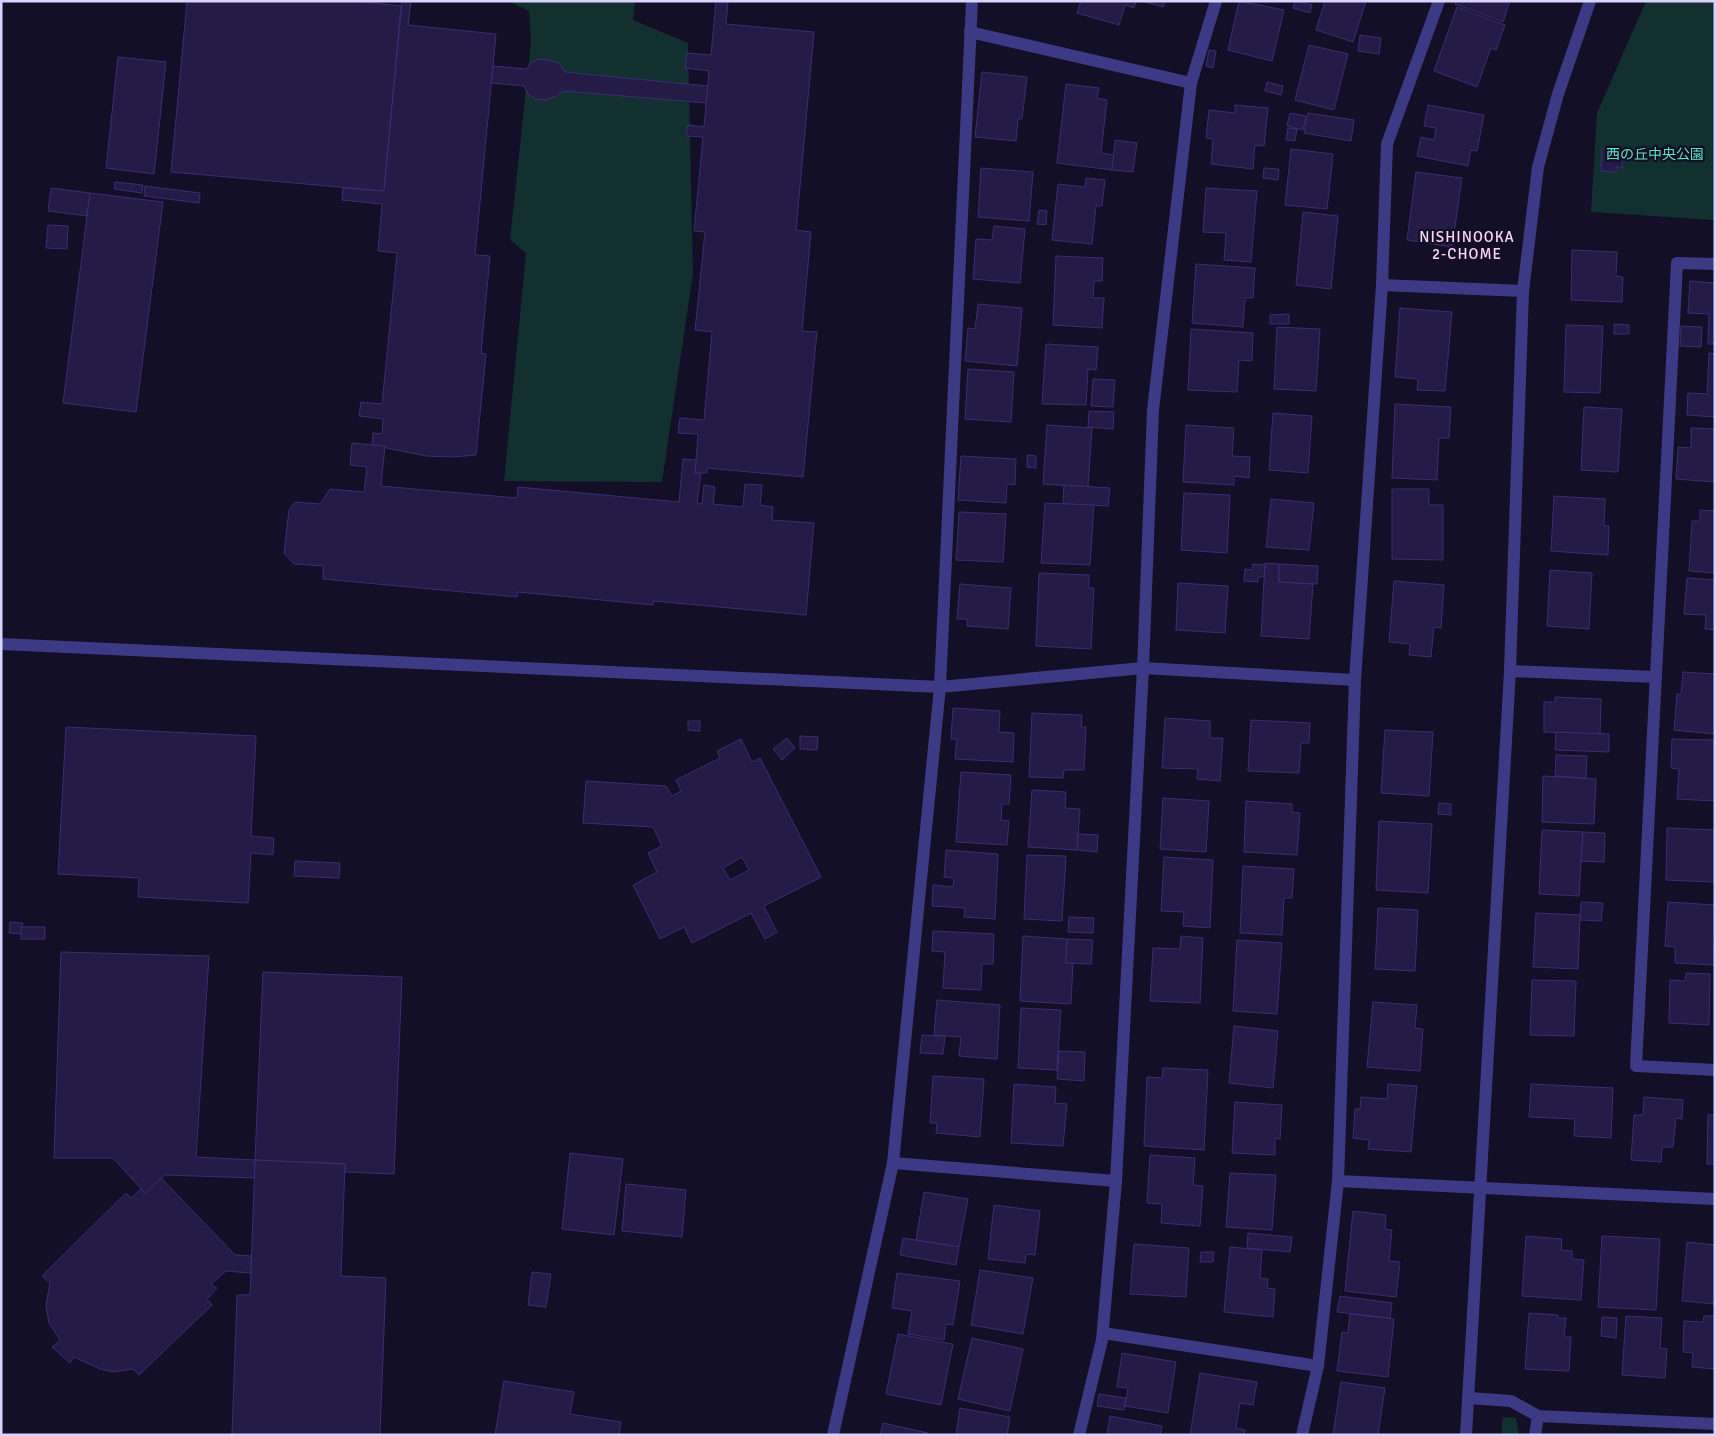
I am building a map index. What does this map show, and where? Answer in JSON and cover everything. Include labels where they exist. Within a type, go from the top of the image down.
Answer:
[{"type":"street","points":[[833,1435],[893,1163],[940,687],[972,1]]},
{"type":"street","points":[[1079,1435],[1103,1333],[1116,1181],[1143,668],[1153,410],[1191,83],[1216,1]]},
{"type":"street","points":[[1302,1435],[1318,1366],[1338,1181],[1355,680],[1382,285],[1387,144],[1439,1]]},
{"type":"street","points":[[1466,1435],[1470,1398],[1480,1186],[1510,671],[1523,291],[1538,167],[1558,94],[1590,1]]},
{"type":"street","points":[[970,32],[1191,83]]},
{"type":"street","points":[[1715,264],[1677,263],[1636,1066],[1715,1070]]},
{"type":"street","points":[[1382,285],[1523,291]]},
{"type":"street","points":[[1,644],[940,687],[1143,668],[1355,680]]},
{"type":"street","points":[[1510,671],[1655,677]]},
{"type":"street","points":[[893,1163],[1116,1181]]},
{"type":"street","points":[[1338,1181],[1480,1186],[1715,1199]]},
{"type":"street","points":[[1103,1333],[1318,1366]]},
{"type":"street","points":[[1470,1398],[1511,1401],[1538,1416],[1715,1424]]},
{"type":"street","points":[[1535,1435],[1538,1416]]},
{"type":"green space","points":[[508,1],[635,1],[633,20],[688,43],[693,274],[662,482],[504,481],[526,253],[510,240],[531,41],[529,11]]},
{"type":"green space","name":"西の丘中央公園","points":[[1646,1],[1715,1],[1715,220],[1591,212],[1597,113]]},
{"type":"green space","points":[[1503,1417],[1516,1418],[1519,1435],[1501,1435]]},
{"type":"building","points":[[187,1],[354,1],[401,6],[384,191],[171,172]]},
{"type":"building","points":[[402,1],[411,1],[408,25],[496,34],[475,255],[490,256],[481,353],[486,354],[476,455],[453,457],[426,456],[372,445],[373,433],[382,434],[383,419],[359,416],[361,402],[382,404],[397,253],[378,251],[382,204],[342,200],[343,188],[384,191]]},
{"type":"building","points":[[716,1],[728,1],[726,24],[814,32],[796,230],[811,232],[802,331],[817,332],[803,477],[707,468],[707,473],[695,473],[698,434],[678,433],[680,418],[704,420],[712,332],[695,330],[705,232],[694,231],[703,137],[686,136],[688,125],[704,127],[709,71],[685,68],[687,53],[711,55]]},
{"type":"building","points":[[1081,1],[1136,1],[1134,8],[1125,5],[1119,25],[1077,13]]},
{"type":"building","points":[[1142,1],[1165,1],[1163,7]]},
{"type":"building","points":[[1239,1],[1284,10],[1272,61],[1228,50]]},
{"type":"building","points":[[1295,1],[1312,5],[1310,13],[1293,8]]},
{"type":"building","points":[[1325,1],[1366,1],[1353,42],[1316,30]]},
{"type":"building","points":[[1456,1],[1510,1],[1503,22],[1455,4]]},
{"type":"building","points":[[1457,7],[1505,25],[1496,50],[1491,48],[1477,87],[1434,71]]},
{"type":"building","points":[[1360,35],[1381,38],[1379,54],[1358,51]]},
{"type":"building","points":[[1309,45],[1348,54],[1334,110],[1295,100]]},
{"type":"building","points":[[1209,50],[1216,51],[1213,68],[1206,66]]},
{"type":"building","points":[[118,57],[166,62],[154,174],[106,168]]},
{"type":"building","points":[[539,59],[559,63],[565,72],[708,86],[706,103],[563,91],[557,96],[546,100],[536,99],[528,94],[524,86],[491,83],[493,66],[526,69],[532,62]]},
{"type":"building","points":[[982,72],[1027,77],[1022,119],[1018,119],[1016,141],[975,137]]},
{"type":"building","points":[[1267,82],[1283,86],[1281,95],[1265,91]]},
{"type":"building","points":[[1066,84],[1099,88],[1097,98],[1107,100],[1101,153],[1114,155],[1112,170],[1057,163]]},
{"type":"building","points":[[1235,105],[1268,108],[1264,146],[1255,145],[1253,169],[1211,164],[1213,139],[1206,138],[1209,110],[1235,113]]},
{"type":"building","points":[[1428,105],[1484,115],[1477,151],[1471,150],[1468,166],[1417,156],[1421,137],[1434,140],[1436,128],[1424,126]]},
{"type":"building","points":[[1290,113],[1306,116],[1303,130],[1287,126]]},
{"type":"building","points":[[1308,113],[1354,120],[1351,141],[1304,133]]},
{"type":"building","points":[[1288,128],[1297,129],[1295,141],[1286,140]]},
{"type":"building","points":[[1115,140],[1137,143],[1133,172],[1112,170]]},
{"type":"building","points":[[1602,148],[1616,149],[1615,156],[1623,156],[1622,168],[1616,167],[1616,172],[1601,171]]},
{"type":"building","points":[[1291,149],[1333,154],[1327,209],[1285,205]]},
{"type":"building","points":[[981,168],[1033,172],[1029,221],[978,217]]},
{"type":"building","points":[[1264,168],[1279,169],[1278,180],[1263,178]]},
{"type":"building","points":[[1416,172],[1462,178],[1452,247],[1407,240]]},
{"type":"building","points":[[1086,178],[1105,180],[1102,206],[1096,206],[1092,244],[1052,240],[1058,184],[1085,187]]},
{"type":"building","points":[[115,182],[143,185],[142,193],[114,189]]},
{"type":"building","points":[[145,186],[200,193],[199,203],[144,196]]},
{"type":"building","points":[[51,188],[90,193],[87,216],[48,211]]},
{"type":"building","points":[[1206,188],[1257,191],[1251,262],[1224,260],[1226,233],[1203,232]]},
{"type":"building","points":[[90,193],[163,202],[136,412],[63,403]]},
{"type":"building","points":[[1039,210],[1047,211],[1046,225],[1037,224]]},
{"type":"building","points":[[1303,212],[1338,216],[1331,289],[1296,285]]},
{"type":"building","points":[[48,225],[68,226],[67,249],[46,248]]},
{"type":"building","points":[[994,226],[1025,229],[1020,283],[973,279],[976,239],[992,240]]},
{"type":"building","points":[[1572,250],[1617,252],[1616,276],[1623,277],[1622,302],[1571,300]]},
{"type":"building","points":[[1056,256],[1103,258],[1102,281],[1094,281],[1093,298],[1104,298],[1102,328],[1053,325]]},
{"type":"building","points":[[1196,264],[1255,268],[1253,298],[1245,298],[1243,327],[1192,323]]},
{"type":"building","points":[[1690,281],[1715,283],[1715,344],[1708,344],[1709,314],[1688,313]]},
{"type":"building","points":[[978,304],[1022,308],[1017,366],[965,361],[968,328],[975,329]]},
{"type":"building","points":[[1400,308],[1452,312],[1445,391],[1417,390],[1418,379],[1395,377]]},
{"type":"building","points":[[1289,314],[1289,324],[1270,324],[1270,315]]},
{"type":"building","points":[[1614,324],[1629,325],[1629,334],[1614,334]]},
{"type":"building","points":[[1566,325],[1603,326],[1600,393],[1564,392]]},
{"type":"building","points":[[1681,326],[1702,327],[1701,347],[1680,346]]},
{"type":"building","points":[[1277,327],[1320,329],[1316,391],[1274,389]]},
{"type":"building","points":[[1191,329],[1253,333],[1252,361],[1239,360],[1237,392],[1188,390]]},
{"type":"building","points":[[1046,344],[1098,347],[1096,370],[1088,369],[1086,405],[1042,404]]},
{"type":"building","points":[[1709,353],[1715,354],[1715,417],[1687,415],[1688,393],[1707,394]]},
{"type":"building","points":[[968,369],[1014,372],[1011,422],[965,419]]},
{"type":"building","points":[[1093,379],[1115,380],[1113,407],[1091,406]]},
{"type":"building","points":[[1395,404],[1451,407],[1449,438],[1439,438],[1437,480],[1392,478]]},
{"type":"building","points":[[1584,407],[1622,409],[1618,472],[1581,470]]},
{"type":"building","points":[[1089,411],[1114,412],[1113,429],[1088,427]]},
{"type":"building","points":[[1273,413],[1312,416],[1308,473],[1269,470]]},
{"type":"building","points":[[1047,425],[1092,428],[1088,487],[1043,484]]},
{"type":"building","points":[[1186,425],[1234,428],[1232,456],[1250,457],[1249,478],[1234,476],[1234,485],[1183,482]]},
{"type":"building","points":[[1691,428],[1715,429],[1715,482],[1676,479],[1678,447],[1691,448]]},
{"type":"building","points":[[352,443],[385,446],[381,486],[517,498],[518,487],[679,502],[683,459],[696,460],[695,473],[701,473],[697,503],[702,504],[704,485],[715,487],[713,504],[743,507],[745,484],[762,485],[760,505],[773,507],[772,520],[814,523],[806,615],[654,601],[653,605],[518,592],[517,597],[323,579],[323,566],[294,564],[284,553],[289,510],[295,502],[320,504],[330,489],[364,492],[367,467],[350,465]]},
{"type":"building","points":[[1027,455],[1036,456],[1036,468],[1027,467]]},
{"type":"building","points":[[961,456],[1016,459],[1015,485],[1007,484],[1006,503],[958,500]]},
{"type":"building","points":[[1064,485],[1110,488],[1108,506],[1063,504]]},
{"type":"building","points":[[1392,489],[1429,489],[1429,505],[1443,505],[1443,560],[1392,559]]},
{"type":"building","points":[[1184,493],[1230,495],[1227,553],[1181,550]]},
{"type":"building","points":[[1554,496],[1605,499],[1604,526],[1609,526],[1608,555],[1551,551]]},
{"type":"building","points":[[1271,499],[1314,503],[1309,550],[1266,547]]},
{"type":"building","points":[[1045,503],[1094,505],[1090,565],[1041,563]]},
{"type":"building","points":[[1700,510],[1715,511],[1715,573],[1689,571],[1692,521],[1700,521]]},
{"type":"building","points":[[959,512],[1006,514],[1003,562],[956,560]]},
{"type":"building","points":[[1265,563],[1279,564],[1279,582],[1313,584],[1309,639],[1261,636]]},
{"type":"building","points":[[1253,564],[1265,565],[1264,577],[1258,577],[1258,582],[1244,581],[1245,569],[1252,570]]},
{"type":"building","points":[[1279,564],[1318,566],[1317,584],[1279,582]]},
{"type":"building","points":[[1550,570],[1592,573],[1589,629],[1547,626]]},
{"type":"building","points":[[1039,573],[1089,575],[1089,588],[1094,588],[1091,649],[1036,646]]},
{"type":"building","points":[[1687,578],[1715,580],[1715,630],[1705,629],[1706,615],[1684,614]]},
{"type":"building","points":[[1394,581],[1444,585],[1441,628],[1434,627],[1431,657],[1409,655],[1410,644],[1389,642]]},
{"type":"building","points":[[1178,583],[1228,586],[1225,633],[1176,630]]},
{"type":"building","points":[[960,584],[1011,588],[1008,629],[967,626],[967,619],[957,619]]},
{"type":"building","points":[[1683,672],[1715,674],[1715,734],[1674,730],[1677,694],[1681,694]]},
{"type":"building","points":[[1555,697],[1601,699],[1600,735],[1544,732],[1544,702],[1555,702]]},
{"type":"building","points":[[953,708],[1000,711],[999,732],[1014,733],[1013,762],[955,759],[957,739],[951,739]]},
{"type":"building","points":[[1032,713],[1082,715],[1081,727],[1086,727],[1084,770],[1064,770],[1063,778],[1029,777]]},
{"type":"building","points":[[1165,718],[1210,721],[1210,738],[1223,738],[1220,781],[1197,779],[1198,769],[1162,768]]},
{"type":"building","points":[[1251,720],[1310,723],[1309,743],[1301,743],[1299,773],[1248,771]]},
{"type":"building","points":[[688,721],[700,721],[700,731],[688,730]]},
{"type":"building","points":[[66,727],[256,736],[251,836],[274,838],[273,855],[251,853],[248,903],[138,897],[139,878],[58,874]]},
{"type":"building","points":[[1385,730],[1433,732],[1429,796],[1381,793]]},
{"type":"building","points":[[1556,732],[1609,734],[1609,752],[1555,750]]},
{"type":"building","points":[[800,736],[818,737],[817,750],[800,749]]},
{"type":"building","points":[[787,738],[795,748],[782,760],[773,749]]},
{"type":"building","points":[[741,739],[752,762],[760,758],[821,877],[764,906],[777,932],[765,939],[751,913],[692,943],[684,927],[660,939],[633,885],[657,872],[648,853],[662,846],[653,827],[583,823],[586,781],[666,786],[672,796],[681,791],[676,780],[720,758],[717,751]],"holes":[[[742,857],[749,870],[730,880],[723,868]]]},
{"type":"building","points":[[1672,739],[1715,740],[1715,801],[1677,799],[1679,769],[1671,768]]},
{"type":"building","points":[[1556,755],[1587,756],[1586,778],[1555,776]]},
{"type":"building","points":[[961,772],[1011,775],[1009,804],[1002,804],[1001,820],[1009,821],[1007,845],[956,842]]},
{"type":"building","points":[[1543,776],[1596,779],[1594,824],[1542,822]]},
{"type":"building","points":[[1032,790],[1066,792],[1065,808],[1080,809],[1077,850],[1028,847]]},
{"type":"building","points":[[1163,798],[1209,801],[1206,852],[1160,849]]},
{"type":"building","points":[[1246,801],[1292,804],[1292,812],[1300,813],[1297,855],[1244,852]]},
{"type":"building","points":[[1439,803],[1451,804],[1451,815],[1438,814]]},
{"type":"building","points":[[1379,821],[1432,824],[1428,893],[1376,890]]},
{"type":"building","points":[[1667,828],[1715,830],[1715,882],[1666,880]]},
{"type":"building","points":[[1542,830],[1583,832],[1579,896],[1539,894]]},
{"type":"building","points":[[1583,832],[1605,833],[1604,862],[1581,861]]},
{"type":"building","points":[[1078,834],[1098,835],[1097,852],[1077,850]]},
{"type":"building","points":[[946,850],[998,854],[995,919],[964,917],[965,908],[932,906],[933,885],[953,887],[954,878],[944,877]]},
{"type":"building","points":[[1027,855],[1066,856],[1062,921],[1024,919]]},
{"type":"building","points":[[1164,857],[1213,860],[1210,928],[1183,926],[1184,912],[1161,911]]},
{"type":"building","points":[[295,861],[340,863],[339,878],[294,876]]},
{"type":"building","points":[[1243,866],[1294,869],[1292,898],[1284,898],[1282,935],[1240,933]]},
{"type":"building","points":[[1581,902],[1603,903],[1601,921],[1580,920]]},
{"type":"building","points":[[1668,902],[1715,905],[1714,965],[1675,963],[1675,947],[1665,946]]},
{"type":"building","points":[[1378,908],[1418,910],[1415,971],[1375,969]]},
{"type":"building","points":[[1536,913],[1580,915],[1578,969],[1533,967]]},
{"type":"building","points":[[1069,917],[1094,918],[1093,933],[1068,932]]},
{"type":"building","points":[[10,922],[23,923],[21,934],[9,933]]},
{"type":"building","points":[[21,927],[45,927],[45,939],[21,939]]},
{"type":"building","points":[[933,931],[994,934],[993,964],[982,964],[981,990],[943,988],[945,952],[932,951]]},
{"type":"building","points":[[1023,936],[1067,939],[1066,963],[1073,963],[1071,1004],[1020,1001]]},
{"type":"building","points":[[1181,936],[1203,938],[1200,1003],[1150,1001],[1153,948],[1180,949]]},
{"type":"building","points":[[1067,939],[1093,940],[1091,964],[1066,963]]},
{"type":"building","points":[[1237,940],[1282,943],[1277,1014],[1233,1011]]},
{"type":"building","points":[[61,952],[209,956],[196,1157],[255,1160],[255,1178],[165,1175],[145,1193],[113,1158],[54,1158]]},
{"type":"building","points":[[263,972],[402,977],[394,1174],[345,1172],[345,1164],[255,1160]]},
{"type":"building","points":[[1686,973],[1710,974],[1709,1025],[1669,1023],[1670,980],[1685,981]]},
{"type":"building","points":[[1532,980],[1576,981],[1574,1036],[1530,1035]]},
{"type":"building","points":[[937,1000],[1000,1005],[997,1059],[959,1056],[961,1037],[934,1035]]},
{"type":"building","points":[[1373,1002],[1417,1005],[1415,1028],[1423,1029],[1420,1071],[1367,1067]]},
{"type":"building","points":[[1021,1008],[1061,1010],[1057,1070],[1018,1068]]},
{"type":"building","points":[[1234,1026],[1278,1031],[1273,1088],[1229,1083]]},
{"type":"building","points":[[922,1035],[945,1036],[943,1054],[920,1053]]},
{"type":"building","points":[[1059,1051],[1085,1052],[1084,1081],[1057,1079]]},
{"type":"building","points":[[1163,1068],[1208,1070],[1204,1150],[1144,1146],[1147,1077],[1162,1078]]},
{"type":"building","points":[[933,1076],[984,1079],[980,1137],[936,1133],[937,1123],[930,1123]]},
{"type":"building","points":[[1014,1084],[1056,1087],[1055,1103],[1067,1104],[1063,1146],[1011,1143]]},
{"type":"building","points":[[1388,1084],[1417,1086],[1411,1152],[1368,1149],[1369,1140],[1353,1138],[1355,1109],[1360,1109],[1361,1097],[1387,1099]]},
{"type":"building","points":[[1531,1084],[1613,1088],[1611,1138],[1574,1136],[1575,1119],[1529,1117]]},
{"type":"building","points":[[1644,1097],[1683,1100],[1682,1119],[1676,1118],[1673,1147],[1662,1147],[1661,1162],[1631,1160],[1634,1115],[1643,1115]]},
{"type":"building","points":[[1235,1102],[1282,1105],[1280,1139],[1275,1138],[1275,1155],[1232,1153]]},
{"type":"building","points":[[1708,1115],[1715,1115],[1715,1164],[1707,1164]]},
{"type":"building","points":[[570,1153],[623,1159],[614,1235],[562,1229]]},
{"type":"building","points":[[1150,1155],[1195,1158],[1193,1185],[1203,1186],[1200,1226],[1161,1223],[1162,1204],[1147,1203]]},
{"type":"building","points":[[255,1160],[345,1164],[341,1276],[386,1278],[380,1435],[232,1435],[237,1295],[250,1295]]},
{"type":"building","points":[[1230,1173],[1276,1175],[1272,1230],[1226,1227]]},
{"type":"building","points":[[161,1178],[235,1255],[251,1256],[251,1273],[226,1271],[211,1284],[217,1288],[207,1299],[212,1305],[139,1375],[133,1369],[113,1372],[100,1369],[74,1357],[70,1363],[52,1347],[60,1340],[49,1323],[46,1305],[50,1283],[42,1276],[126,1193],[131,1198],[141,1189],[145,1193]]},
{"type":"building","points":[[626,1184],[686,1190],[682,1237],[622,1231]]},
{"type":"building","points":[[924,1192],[968,1199],[959,1247],[916,1240]]},
{"type":"building","points":[[994,1205],[1040,1211],[1035,1255],[1026,1254],[1025,1263],[988,1259]]},
{"type":"building","points":[[1353,1211],[1386,1215],[1385,1229],[1392,1230],[1389,1261],[1400,1262],[1396,1297],[1345,1291]]},
{"type":"building","points":[[1248,1233],[1292,1237],[1290,1252],[1247,1248]]},
{"type":"building","points":[[1526,1236],[1562,1239],[1561,1250],[1572,1251],[1572,1259],[1584,1260],[1581,1300],[1522,1296]]},
{"type":"building","points":[[1602,1236],[1660,1239],[1656,1310],[1598,1307]]},
{"type":"building","points":[[903,1238],[959,1247],[956,1265],[900,1255]]},
{"type":"building","points":[[1687,1242],[1715,1245],[1715,1304],[1682,1301]]},
{"type":"building","points":[[1134,1244],[1189,1248],[1186,1297],[1130,1294]]},
{"type":"building","points":[[1230,1247],[1262,1250],[1260,1278],[1268,1279],[1267,1288],[1275,1289],[1273,1317],[1224,1312]]},
{"type":"building","points":[[1201,1252],[1214,1252],[1213,1262],[1200,1262]]},
{"type":"building","points":[[980,1270],[1033,1278],[1023,1334],[971,1325]]},
{"type":"building","points":[[532,1272],[551,1274],[546,1307],[528,1305]]},
{"type":"building","points":[[897,1273],[960,1281],[953,1325],[946,1324],[944,1340],[908,1334],[912,1311],[892,1308]]},
{"type":"building","points":[[1340,1296],[1392,1303],[1390,1318],[1337,1312]]},
{"type":"building","points":[[1529,1313],[1558,1315],[1558,1318],[1566,1318],[1564,1337],[1571,1337],[1569,1371],[1525,1369]]},
{"type":"building","points":[[1350,1314],[1394,1319],[1388,1377],[1337,1371],[1342,1332],[1348,1333]]},
{"type":"building","points":[[1626,1316],[1662,1318],[1660,1348],[1667,1349],[1665,1378],[1622,1375]]},
{"type":"building","points":[[1704,1316],[1715,1316],[1715,1369],[1692,1367],[1693,1353],[1683,1352],[1684,1321],[1703,1322]]},
{"type":"building","points":[[1602,1317],[1617,1318],[1616,1338],[1601,1336]]},
{"type":"building","points":[[898,1334],[953,1344],[941,1405],[886,1394]]},
{"type":"building","points":[[972,1338],[1023,1349],[1010,1411],[958,1399]]},
{"type":"building","points":[[1122,1353],[1176,1362],[1168,1413],[1125,1406],[1128,1388],[1117,1387]]},
{"type":"building","points":[[1200,1373],[1257,1382],[1253,1405],[1240,1403],[1236,1428],[1245,1430],[1244,1435],[1190,1435]]},
{"type":"building","points":[[504,1381],[574,1392],[570,1414],[621,1422],[619,1435],[495,1435]]},
{"type":"building","points":[[1341,1382],[1385,1388],[1378,1435],[1333,1435]]},
{"type":"building","points":[[1099,1394],[1126,1398],[1124,1410],[1097,1406]]},
{"type":"building","points":[[960,1408],[1010,1417],[1007,1435],[956,1435]]},
{"type":"building","points":[[1110,1416],[1162,1426],[1160,1435],[1107,1435]]},
{"type":"building","points":[[883,1423],[928,1433],[927,1435],[880,1435]]},
{"type":"district","name":"NISHINOOKA 2-CHOME","points":[[1467,246]]}]
